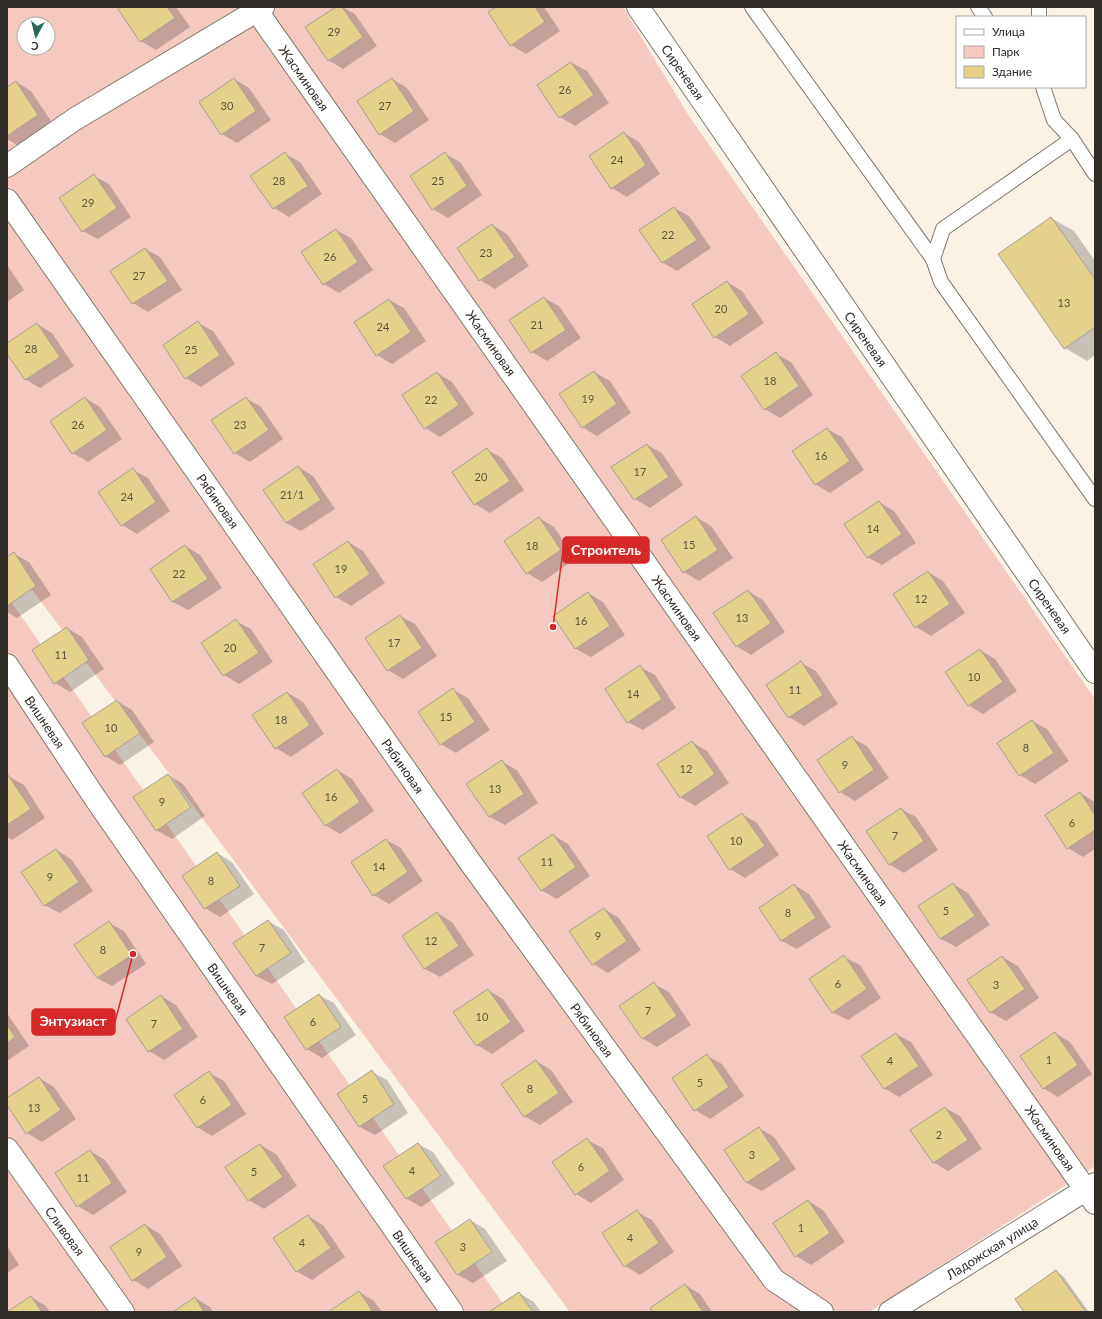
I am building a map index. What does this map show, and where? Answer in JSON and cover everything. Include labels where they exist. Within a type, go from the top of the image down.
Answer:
[{"type":"street","name":"Сиреневая","points":[[638,7],[1095,672]]},
{"type":"street","points":[[7,166],[75,119],[258,8]]},
{"type":"street","name":"Жасминовая","points":[[258,8],[1092,1192]]},
{"type":"street","name":"Рябиновая","points":[[7,200],[474,868],[774,1280],[822,1312]]},
{"type":"street","name":"Вишневая","points":[[7,665],[95,798],[452,1312]]},
{"type":"street","name":"Сливовая","points":[[7,1150],[123,1312]]},
{"type":"street","name":"Ладожская улица","points":[[890,1312],[1092,1192]]},
{"type":"lane","points":[[752,7],[933,259],[941,282],[1095,499]]},
{"type":"lane","points":[[978,7],[984,16]]},
{"type":"lane","points":[[1042,89],[1054,120],[1072,139],[1095,174]]},
{"type":"lane","points":[[933,259],[943,229],[1072,139]]},
{"type":"green space","points":[[7,7],[623,7],[689,116],[1095,699],[1095,1166],[869,1312],[570,1312],[7,556]]},
{"type":"green space","points":[[7,596],[509,1312],[7,1312]]},
{"type":"building","points":[[120,7],[167,7],[175,18],[140,42],[118,9]]},
{"type":"building","points":[[336,7],[342,7],[363,37],[328,61],[305,27]]},
{"type":"building","points":[[496,7],[535,7],[545,22],[510,46],[488,12]]},
{"type":"building","points":[[571,62],[594,95],[559,118],[537,85]]},
{"type":"building","points":[[234,78],[256,111],[221,135],[199,102]]},
{"type":"building","points":[[392,78],[414,111],[379,135],[357,101]]},
{"type":"building","points":[[16,81],[38,115],[7,136],[7,87]]},
{"type":"building","points":[[624,132],[646,165],[611,189],[589,156]]},
{"type":"building","points":[[285,152],[308,186],[273,209],[250,176]]},
{"type":"building","points":[[445,152],[467,186],[432,210],[410,176]]},
{"type":"building","points":[[94,174],[117,208],[82,232],[59,198]]},
{"type":"building","points":[[674,207],[697,240],[662,263],[639,230]]},
{"type":"building","points":[[1051,217],[1095,279],[1095,327],[1064,349],[998,254]]},
{"type":"building","points":[[492,224],[515,257],[479,281],[457,248]]},
{"type":"building","points":[[336,229],[358,262],[323,285],[301,252]]},
{"type":"building","points":[[145,248],[168,281],[132,304],[110,271]]},
{"type":"building","points":[[727,281],[749,314],[714,338],[692,304]]},
{"type":"building","points":[[544,297],[566,330],[531,353],[509,320]]},
{"type":"building","points":[[389,299],[411,332],[376,356],[354,322]]},
{"type":"building","points":[[198,321],[220,355],[185,379],[163,345]]},
{"type":"building","points":[[37,323],[60,357],[25,380],[7,354],[7,343]]},
{"type":"building","points":[[776,352],[799,386],[764,410],[741,376]]},
{"type":"building","points":[[594,371],[617,404],[582,428],[559,394]]},
{"type":"building","points":[[437,372],[459,405],[424,429],[402,395]]},
{"type":"building","points":[[85,397],[107,430],[72,454],[50,421]]},
{"type":"building","points":[[246,397],[269,430],[234,454],[211,420]]},
{"type":"building","points":[[827,428],[850,461],[815,485],[792,451]]},
{"type":"building","points":[[647,444],[669,477],[634,500],[611,467]]},
{"type":"building","points":[[487,448],[510,481],[474,505],[452,472]]},
{"type":"building","points":[[298,466],[321,500],[286,523],[263,490]]},
{"type":"building","points":[[133,468],[156,502],[121,526],[98,492]]},
{"type":"building","points":[[879,501],[902,534],[867,558],[844,524]]},
{"type":"building","points":[[696,516],[718,550],[683,573],[661,540]]},
{"type":"building","points":[[539,517],[561,550],[526,574],[504,541]]},
{"type":"building","points":[[348,541],[370,574],[335,598],[313,564]]},
{"type":"building","points":[[185,545],[208,579],[172,602],[150,569]]},
{"type":"building","points":[[14,552],[36,586],[7,606],[7,557]]},
{"type":"building","points":[[928,571],[950,604],[915,628],[893,594]]},
{"type":"building","points":[[748,590],[771,623],[736,647],[713,613]]},
{"type":"building","points":[[588,592],[610,626],[575,649],[553,616]]},
{"type":"building","points":[[400,615],[422,648],[387,671],[365,638]]},
{"type":"building","points":[[236,619],[259,653],[223,676],[201,643]]},
{"type":"building","points":[[67,627],[89,660],[54,684],[32,650]]},
{"type":"building","points":[[980,649],[1003,682],[968,706],[945,672]]},
{"type":"building","points":[[801,661],[823,695],[788,718],[766,685]]},
{"type":"building","points":[[640,665],[662,699],[627,723],[605,689]]},
{"type":"building","points":[[453,688],[475,722],[440,745],[418,712]]},
{"type":"building","points":[[287,692],[310,725],[275,749],[252,715]]},
{"type":"building","points":[[117,700],[140,733],[105,757],[82,723]]},
{"type":"building","points":[[1032,720],[1054,753],[1019,776],[997,743]]},
{"type":"building","points":[[852,736],[874,770],[839,793],[817,760]]},
{"type":"building","points":[[692,741],[715,774],[680,798],[657,764]]},
{"type":"building","points":[[502,760],[524,794],[489,817],[466,784]]},
{"type":"building","points":[[337,769],[360,802],[325,826],[302,793]]},
{"type":"building","points":[[168,774],[191,807],[156,831],[133,797]]},
{"type":"building","points":[[8,775],[31,809],[7,825],[7,776]]},
{"type":"building","points":[[1080,792],[1095,815],[1095,830],[1067,849],[1045,815]]},
{"type":"building","points":[[901,808],[924,841],[889,865],[866,831]]},
{"type":"building","points":[[742,813],[765,846],[729,870],[707,836]]},
{"type":"building","points":[[553,834],[576,867],[541,891],[518,858]]},
{"type":"building","points":[[386,839],[408,872],[373,896],[351,862]]},
{"type":"building","points":[[56,849],[79,882],[44,906],[21,872]]},
{"type":"building","points":[[217,852],[240,886],[204,909],[182,876]]},
{"type":"building","points":[[953,883],[975,916],[940,939],[918,906]]},
{"type":"building","points":[[794,884],[816,918],[781,941],[759,908]]},
{"type":"building","points":[[604,908],[627,941],[592,965],[569,931]]},
{"type":"building","points":[[437,912],[459,946],[424,969],[402,936]]},
{"type":"building","points":[[268,920],[291,953],[256,976],[233,943]]},
{"type":"building","points":[[109,921],[132,955],[97,978],[74,945]]},
{"type":"building","points":[[844,955],[867,989],[832,1013],[809,979]]},
{"type":"building","points":[[1002,956],[1025,989],[990,1013],[967,980]]},
{"type":"building","points":[[654,982],[677,1016],[642,1039],[619,1006]]},
{"type":"building","points":[[488,989],[511,1022],[476,1046],[453,1012]]},
{"type":"building","points":[[319,994],[341,1027],[306,1050],[284,1017]]},
{"type":"building","points":[[161,995],[183,1029],[148,1052],[126,1019]]},
{"type":"building","points":[[7,1025],[15,1037],[7,1043]]},
{"type":"building","points":[[1055,1032],[1078,1065],[1043,1089],[1020,1056]]},
{"type":"building","points":[[896,1033],[919,1066],[884,1089],[861,1056]]},
{"type":"building","points":[[707,1054],[729,1087],[694,1111],[672,1078]]},
{"type":"building","points":[[536,1060],[559,1093],[524,1117],[501,1084]]},
{"type":"building","points":[[372,1070],[394,1104],[359,1127],[337,1094]]},
{"type":"building","points":[[209,1071],[232,1105],[197,1128],[174,1095]]},
{"type":"building","points":[[39,1077],[61,1110],[26,1134],[7,1105],[7,1098]]},
{"type":"building","points":[[945,1107],[968,1140],[933,1163],[910,1130]]},
{"type":"building","points":[[759,1127],[781,1160],[746,1183],[724,1150]]},
{"type":"building","points":[[587,1138],[610,1171],[575,1195],[552,1162]]},
{"type":"building","points":[[418,1143],[441,1176],[406,1199],[383,1166]]},
{"type":"building","points":[[260,1144],[283,1177],[248,1201],[225,1167]]},
{"type":"building","points":[[90,1150],[112,1183],[77,1207],[55,1173]]},
{"type":"building","points":[[808,1200],[830,1233],[795,1257],[773,1223]]},
{"type":"building","points":[[637,1210],[659,1243],[624,1267],[602,1233]]},
{"type":"building","points":[[308,1215],[331,1248],[296,1272],[273,1238]]},
{"type":"building","points":[[470,1219],[492,1252],[457,1275],[435,1242]]},
{"type":"building","points":[[145,1224],[167,1257],[132,1281],[110,1247]]},
{"type":"building","points":[[1056,1270],[1086,1312],[1024,1312],[1015,1299]]},
{"type":"building","points":[[685,1284],[703,1312],[653,1312],[650,1308]]},
{"type":"building","points":[[359,1291],[373,1312],[328,1312]]},
{"type":"building","points":[[519,1292],[533,1312],[489,1312]]},
{"type":"building","points":[[31,1296],[42,1312],[7,1312]]},
{"type":"building","points":[[195,1297],[204,1312],[173,1312]]},
{"type":"place","name":"Строитель","points":[[553,627]]},
{"type":"place","name":"Энтузиаст","points":[[133,954]]}]
